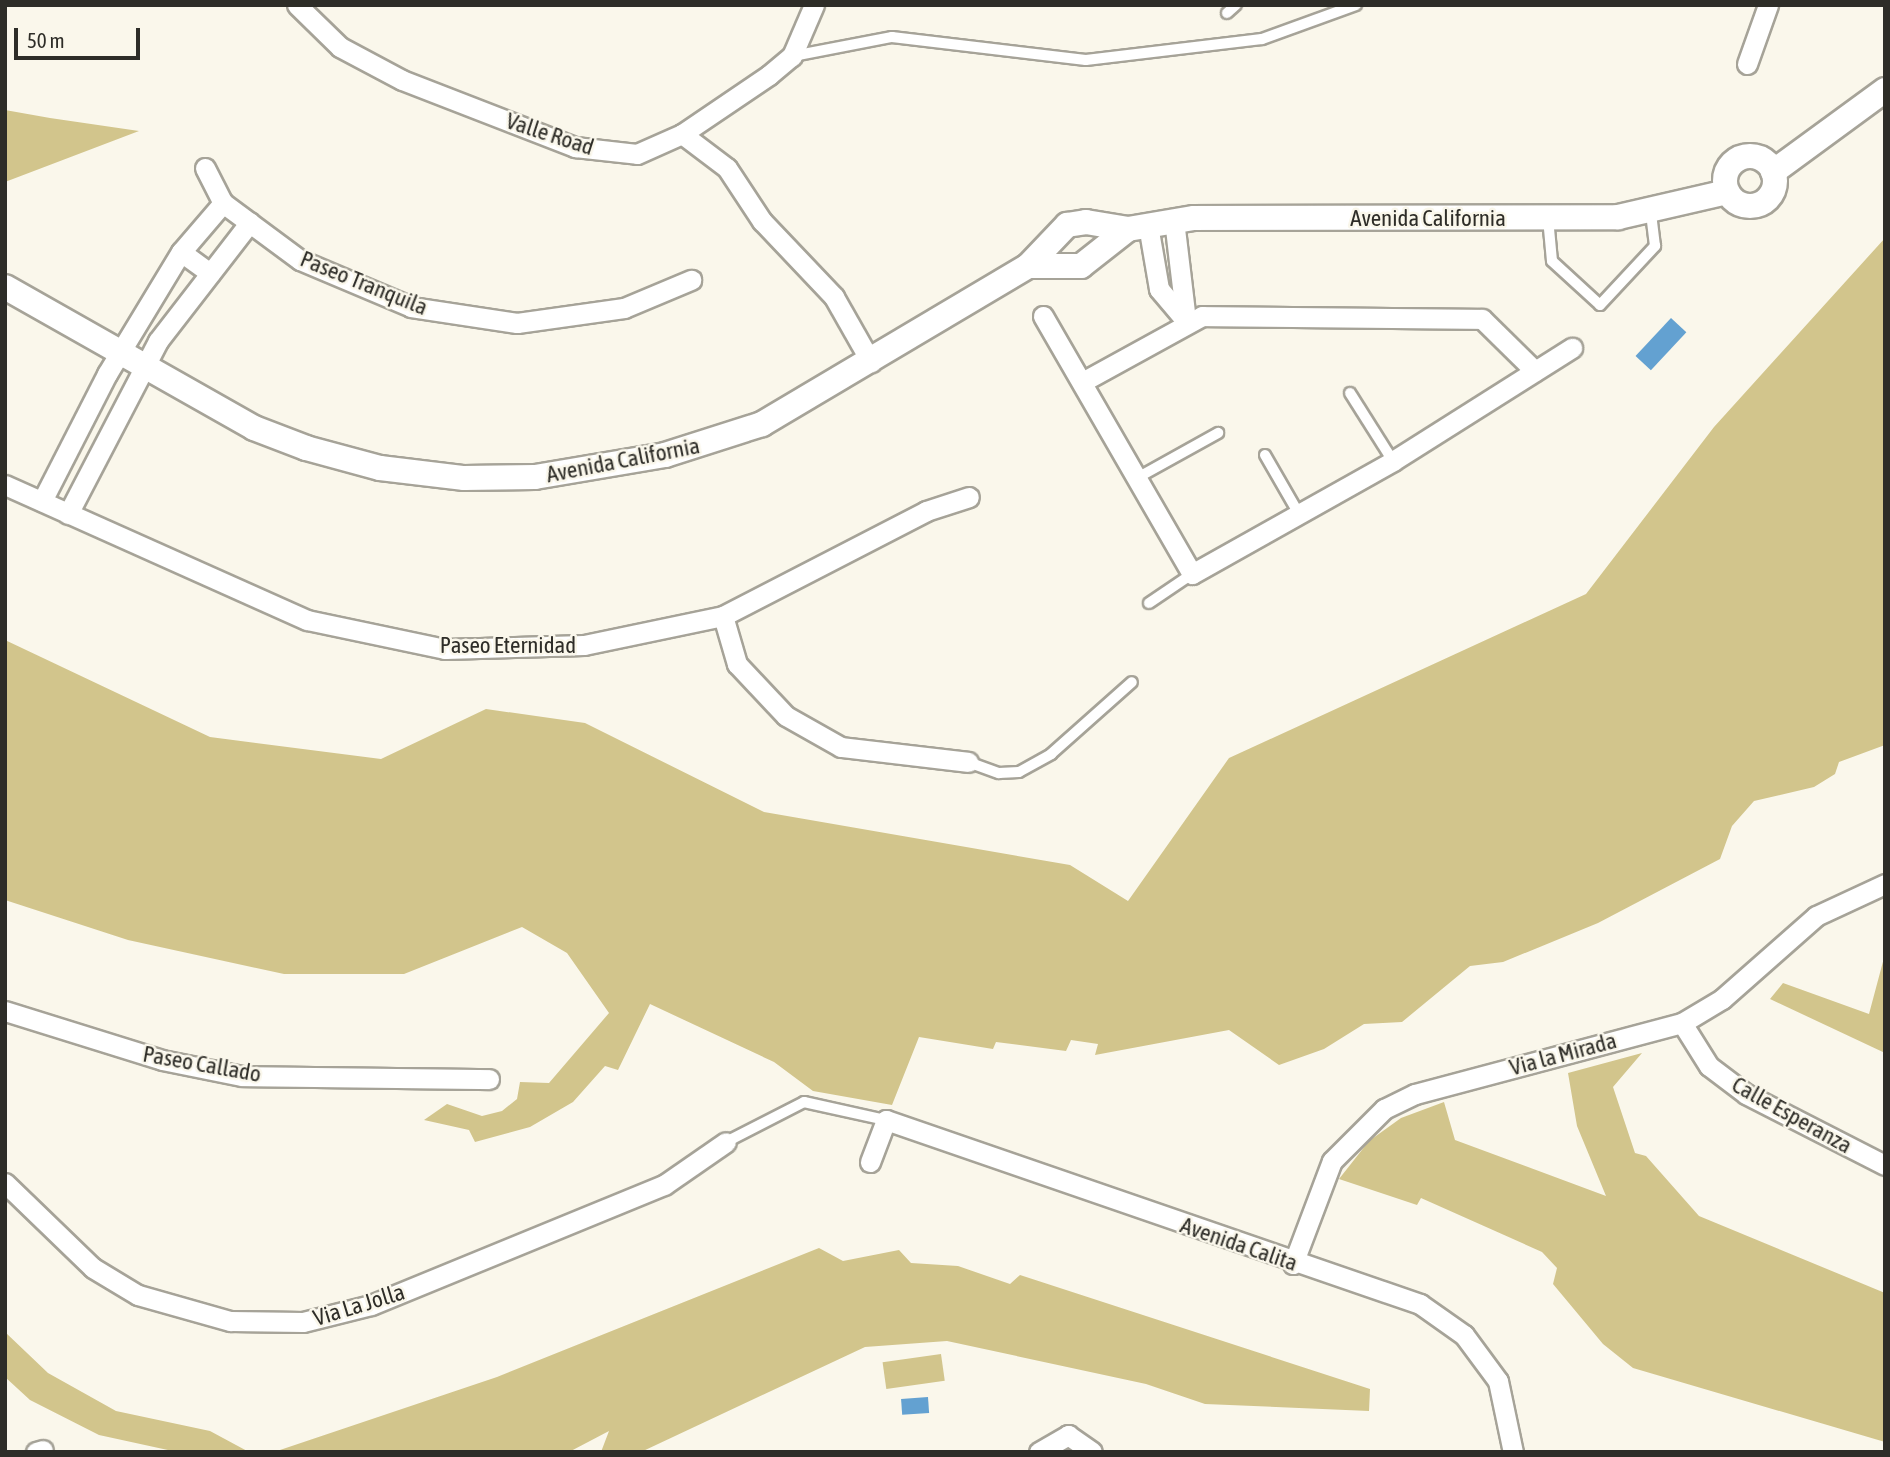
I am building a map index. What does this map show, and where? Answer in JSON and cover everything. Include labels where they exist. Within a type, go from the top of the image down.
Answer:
[{"type":"street","name":"Valle Road","points":[[297,5],[357,59],[565,143],[637,154],[682,134],[792,56]]},
{"type":"street","points":[[792,56],[814,5]]},
{"type":"street","points":[[1747,64],[1768,5]]},
{"type":"street","points":[[1773,172],[1885,90]]},
{"type":"street","points":[[682,134],[727,168],[762,221],[834,297],[871,362]]},
{"type":"street","points":[[1745,157],[1766,163],[1773,172],[1775,184],[1760,205],[1735,202],[1727,191],[1727,170],[1745,157]]},
{"type":"street","name":"Paseo Tranquila","points":[[205,168],[223,203],[300,260],[411,307],[470,319],[517,323],[624,308],[691,280]]},
{"type":"street","name":"Avenida California","points":[[5,287],[254,428],[306,448],[380,468],[476,478],[597,470],[715,441],[807,401],[871,362],[1027,266],[1067,225],[1138,227],[1174,220],[1548,218],[1651,213],[1727,191]]},
{"type":"street","points":[[42,502],[68,449],[181,252],[223,203]]},
{"type":"street","points":[[1174,220],[1186,321]]},
{"type":"street","points":[[68,514],[144,367],[210,273],[250,222]]},
{"type":"street","points":[[1138,227],[1159,289],[1186,321]]},
{"type":"street","name":"Avenida California","points":[[1027,266],[1082,266],[1138,227]]},
{"type":"street","points":[[181,252],[210,273]]},
{"type":"street","points":[[1043,316],[1084,381],[1192,574],[1393,461],[1572,348]]},
{"type":"street","points":[[1084,381],[1186,321],[1202,316],[1482,320],[1535,371]]},
{"type":"street","points":[[68,449],[94,464]]},
{"type":"street","name":"Paseo Eternidad","points":[[5,485],[307,620],[445,649],[583,645],[723,616],[926,511],[969,497]]},
{"type":"street","points":[[723,616],[737,664],[786,716],[841,747],[968,762]]},
{"type":"street","name":"Via la Mirada","points":[[1293,1264],[1332,1161],[1384,1109],[1415,1094],[1682,1023],[1722,999],[1816,916],[1885,884]]},
{"type":"street","name":"Paseo Callado","points":[[5,1011],[162,1060],[242,1076],[489,1079]]},
{"type":"street","name":"Calle Esperanza","points":[[1682,1023],[1709,1066],[1746,1094],[1885,1165]]},
{"type":"street","points":[[870,1162],[886,1120]]},
{"type":"street","name":"Avenida Calita","points":[[886,1120],[1293,1264],[1420,1304],[1465,1335],[1497,1381],[1513,1452]]},
{"type":"street","name":"Via La Jolla","points":[[5,1183],[93,1268],[138,1294],[230,1321],[303,1322],[371,1305],[664,1185],[726,1142]]},
{"type":"street","points":[[1039,1452],[1068,1435],[1092,1452]]},
{"type":"lane","points":[[1227,13],[1236,5]]},
{"type":"lane","points":[[792,56],[892,37],[1086,60],[1262,39],[1356,5]]},
{"type":"lane","points":[[1548,218],[1552,261],[1600,305],[1655,246],[1651,213]]},
{"type":"lane","points":[[1350,393],[1393,461]]},
{"type":"lane","points":[[1137,478],[1218,433]]},
{"type":"lane","points":[[1265,455],[1299,514]]},
{"type":"lane","points":[[1149,603],[1192,574]]},
{"type":"lane","points":[[968,762],[999,774],[1019,772],[1051,754],[1132,682]]},
{"type":"lane","points":[[726,1142],[804,1102],[886,1120]]},
{"type":"shaded area","points":[[5,110],[50,118],[139,131],[5,182]]},
{"type":"shaded area","points":[[1885,238],[1885,745],[1839,762],[1835,774],[1814,787],[1754,801],[1732,826],[1720,859],[1598,923],[1503,962],[1470,966],[1402,1022],[1364,1024],[1324,1049],[1279,1065],[1229,1030],[1095,1055],[1098,1044],[1071,1040],[1066,1051],[996,1042],[993,1049],[919,1037],[892,1105],[813,1091],[774,1062],[650,1004],[618,1070],[605,1066],[573,1102],[530,1127],[475,1142],[469,1130],[424,1120],[447,1104],[482,1116],[502,1111],[517,1099],[520,1082],[549,1083],[609,1013],[567,953],[522,927],[404,974],[284,974],[128,940],[5,900],[5,640],[210,737],[381,759],[486,709],[585,723],[764,812],[1070,865],[1128,901],[1229,758],[1586,594],[1714,427]]},
{"type":"shaded area","points":[[1885,954],[1885,1053],[1770,999],[1783,983],[1869,1014]]},
{"type":"shaded area","points":[[1642,1053],[1613,1087],[1635,1153],[1646,1156],[1699,1216],[1885,1293],[1885,1442],[1633,1368],[1603,1344],[1553,1284],[1557,1268],[1542,1252],[1421,1198],[1417,1205],[1339,1179],[1369,1141],[1401,1118],[1444,1102],[1455,1140],[1606,1196],[1577,1126],[1568,1073]]},
{"type":"shaded area","points":[[819,1248],[843,1261],[899,1250],[911,1263],[958,1266],[1010,1284],[1020,1275],[1370,1389],[1369,1411],[1205,1404],[1146,1384],[947,1341],[865,1347],[641,1452],[601,1452],[609,1431],[569,1452],[274,1452],[497,1377]]},
{"type":"shaded area","points":[[5,1332],[48,1373],[116,1411],[210,1431],[249,1452],[177,1452],[99,1435],[30,1400],[5,1377]]},
{"type":"shaded area","points":[[941,1354],[945,1381],[886,1389],[883,1362]]},
{"type":"water","points":[[1671,318],[1686,332],[1651,370],[1636,356]]},
{"type":"water","points":[[928,1397],[929,1413],[902,1415],[901,1399]]}]
